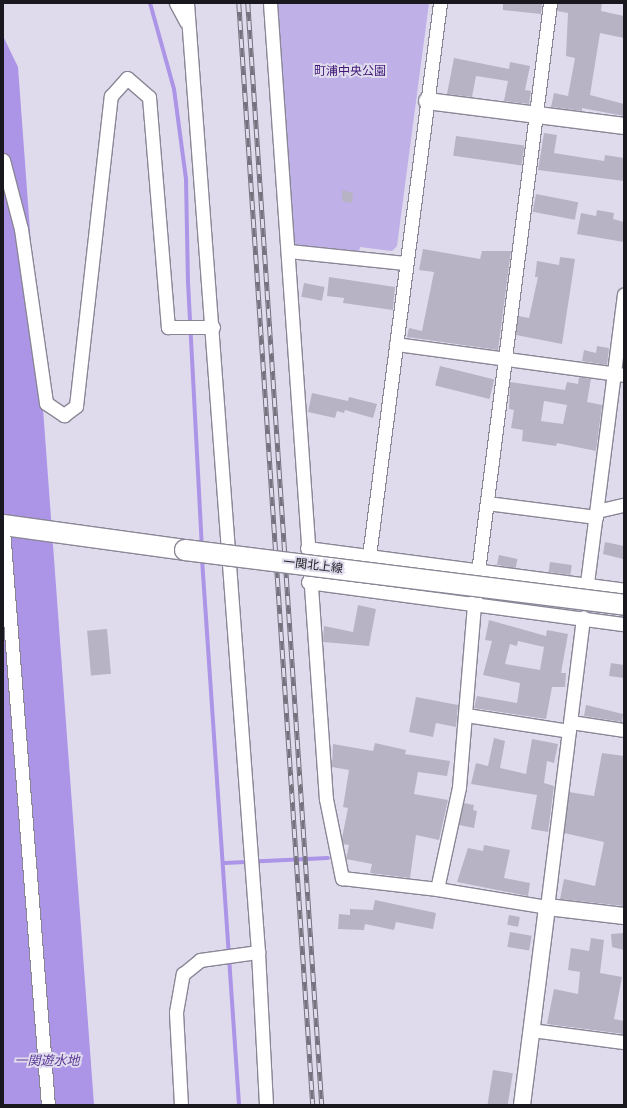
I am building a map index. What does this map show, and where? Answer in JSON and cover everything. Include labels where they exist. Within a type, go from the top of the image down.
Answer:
[{"type":"main road","name":"一関北上線","points":[[3,525],[185,550],[624,605]]},
{"type":"street","points":[[176,3],[188,27]]},
{"type":"street","points":[[187,3],[208,327],[250,876],[258,952],[266,1105]]},
{"type":"street","points":[[270,3],[288,251],[308,582],[326,799],[342,878],[437,889],[547,907],[624,916]]},
{"type":"street","points":[[370,556],[405,263],[440,3]]},
{"type":"street","points":[[437,889],[459,786],[474,603],[550,3]]},
{"type":"street","points":[[3,160],[21,229],[46,403],[64,415],[76,406],[111,96],[127,78],[149,97],[168,327],[208,327]]},
{"type":"street","points":[[427,101],[624,126]]},
{"type":"street","points":[[288,251],[405,263]]},
{"type":"street","points":[[586,583],[619,374],[624,294]]},
{"type":"street","points":[[396,344],[505,360],[619,374]]},
{"type":"street","points":[[487,503],[596,514],[624,505]]},
{"type":"street","points":[[3,530],[12,666],[22,739],[44,1090],[48,1105]]},
{"type":"street","points":[[306,548],[586,583],[624,590]]},
{"type":"street","points":[[308,582],[583,617],[624,624]]},
{"type":"street","points":[[522,1105],[583,617]]},
{"type":"street","points":[[466,715],[624,730]]},
{"type":"street","points":[[181,1105],[176,1012],[179,983],[191,966],[218,957],[258,952]]},
{"type":"street","points":[[531,1030],[624,1042]]},
{"type":"street","points":[[41,1105],[44,1090]]},
{"type":"green space","name":"町浦中央公園","points":[[277,3],[429,3],[397,246],[392,251],[360,247],[359,253],[342,252],[294,245]]},
{"type":"water","name":"一関遊水地","points":[[3,36],[18,67],[94,1105],[3,1105]]},
{"type":"building","points":[[503,3],[542,3],[541,14],[503,10]]},
{"type":"building","points":[[558,3],[602,3],[601,11],[624,16],[624,38],[600,33],[590,95],[624,104],[624,116],[582,108],[582,111],[551,107],[554,93],[568,96],[575,58],[566,56],[568,13],[557,11]]},
{"type":"building","points":[[454,58],[509,69],[510,62],[530,66],[525,90],[531,91],[529,104],[504,101],[508,81],[476,76],[472,97],[447,94]]},
{"type":"building","points":[[544,133],[557,135],[554,153],[604,161],[605,155],[624,158],[624,181],[538,170]]},
{"type":"building","points":[[456,136],[524,146],[522,165],[453,156]]},
{"type":"building","points":[[342,190],[353,193],[352,203],[342,201]]},
{"type":"building","points":[[536,194],[578,202],[575,220],[533,212]]},
{"type":"building","points":[[597,210],[614,213],[613,219],[624,222],[624,242],[577,234],[581,213],[596,216]]},
{"type":"building","points":[[423,249],[480,259],[482,251],[511,251],[498,350],[407,337],[409,328],[422,331],[434,272],[419,270]]},
{"type":"building","points":[[560,257],[575,259],[562,344],[516,335],[518,316],[529,318],[538,277],[535,277],[537,261],[559,265]]},
{"type":"building","points":[[329,277],[395,287],[393,310],[343,303],[344,298],[327,296]]},
{"type":"building","points":[[304,283],[325,287],[322,301],[301,297]]},
{"type":"building","points":[[597,346],[609,348],[607,365],[582,361],[584,350],[596,353]]},
{"type":"building","points":[[440,366],[494,380],[489,399],[435,385]]},
{"type":"building","points":[[579,377],[591,379],[587,402],[602,405],[596,451],[557,443],[556,446],[522,441],[523,430],[511,428],[514,410],[509,409],[510,382],[565,390],[567,382],[578,384]],"holes":[[[544,401],[567,405],[563,424],[541,421]]]},
{"type":"building","points":[[312,393],[348,401],[349,397],[377,404],[373,418],[345,410],[344,413],[337,411],[335,418],[308,412]]},
{"type":"building","points":[[605,542],[624,546],[623,559],[603,554]]},
{"type":"building","points":[[499,555],[518,559],[516,569],[497,565]]},
{"type":"building","points":[[550,562],[572,565],[570,575],[549,572]]},
{"type":"building","points":[[358,605],[376,609],[369,646],[323,642],[324,626],[353,632]]},
{"type":"building","points":[[489,620],[546,636],[547,630],[568,634],[561,673],[566,673],[565,687],[552,687],[546,719],[474,708],[477,696],[517,703],[520,683],[483,675],[492,641],[485,640]],"holes":[[[518,641],[544,647],[540,670],[505,664],[510,644],[517,646]]]},
{"type":"building","points":[[107,629],[111,674],[91,676],[87,631]]},
{"type":"building","points":[[611,663],[624,665],[624,678],[609,676]]},
{"type":"building","points":[[416,697],[458,705],[456,727],[436,723],[433,737],[409,732]]},
{"type":"building","points":[[586,705],[623,714],[622,722],[584,716]]},
{"type":"building","points":[[494,738],[505,741],[500,768],[526,774],[532,739],[558,744],[554,763],[547,761],[544,783],[554,786],[548,832],[531,829],[537,795],[471,784],[476,763],[488,766]]},
{"type":"building","points":[[375,743],[406,750],[405,754],[450,761],[447,776],[418,772],[414,794],[448,800],[439,840],[416,835],[410,878],[370,873],[372,864],[346,859],[349,845],[343,844],[342,838],[348,808],[343,807],[349,770],[332,767],[333,744],[373,751]]},
{"type":"building","points":[[602,753],[624,756],[624,906],[560,899],[564,879],[595,886],[604,842],[564,833],[569,792],[594,796]]},
{"type":"building","points":[[464,803],[474,805],[473,810],[477,811],[474,828],[459,825]]},
{"type":"building","points":[[484,845],[510,850],[504,878],[530,883],[528,896],[457,882],[468,848],[483,851]]},
{"type":"building","points":[[375,900],[436,913],[433,929],[396,922],[394,930],[365,924],[364,930],[338,929],[339,914],[350,915],[350,909],[373,910]]},
{"type":"building","points":[[509,915],[520,917],[518,927],[507,925]]},
{"type":"building","points":[[510,932],[532,936],[529,951],[507,947]]},
{"type":"building","points":[[624,933],[624,950],[612,947],[611,934]]},
{"type":"building","points":[[591,938],[604,940],[600,973],[622,977],[614,1019],[624,1021],[624,1034],[547,1024],[554,989],[578,994],[580,972],[568,970],[571,948],[589,951]]},
{"type":"building","points":[[493,1070],[513,1073],[508,1105],[487,1105]]},
{"type":"waterway","points":[[150,3],[174,89],[186,179],[188,282],[202,546]]},
{"type":"waterway","points":[[202,559],[239,1105]]},
{"type":"waterway","points":[[225,863],[328,858]]},
{"type":"railway","points":[[239,3],[313,1105]]},
{"type":"railway","points":[[248,3],[322,1105]]}]
